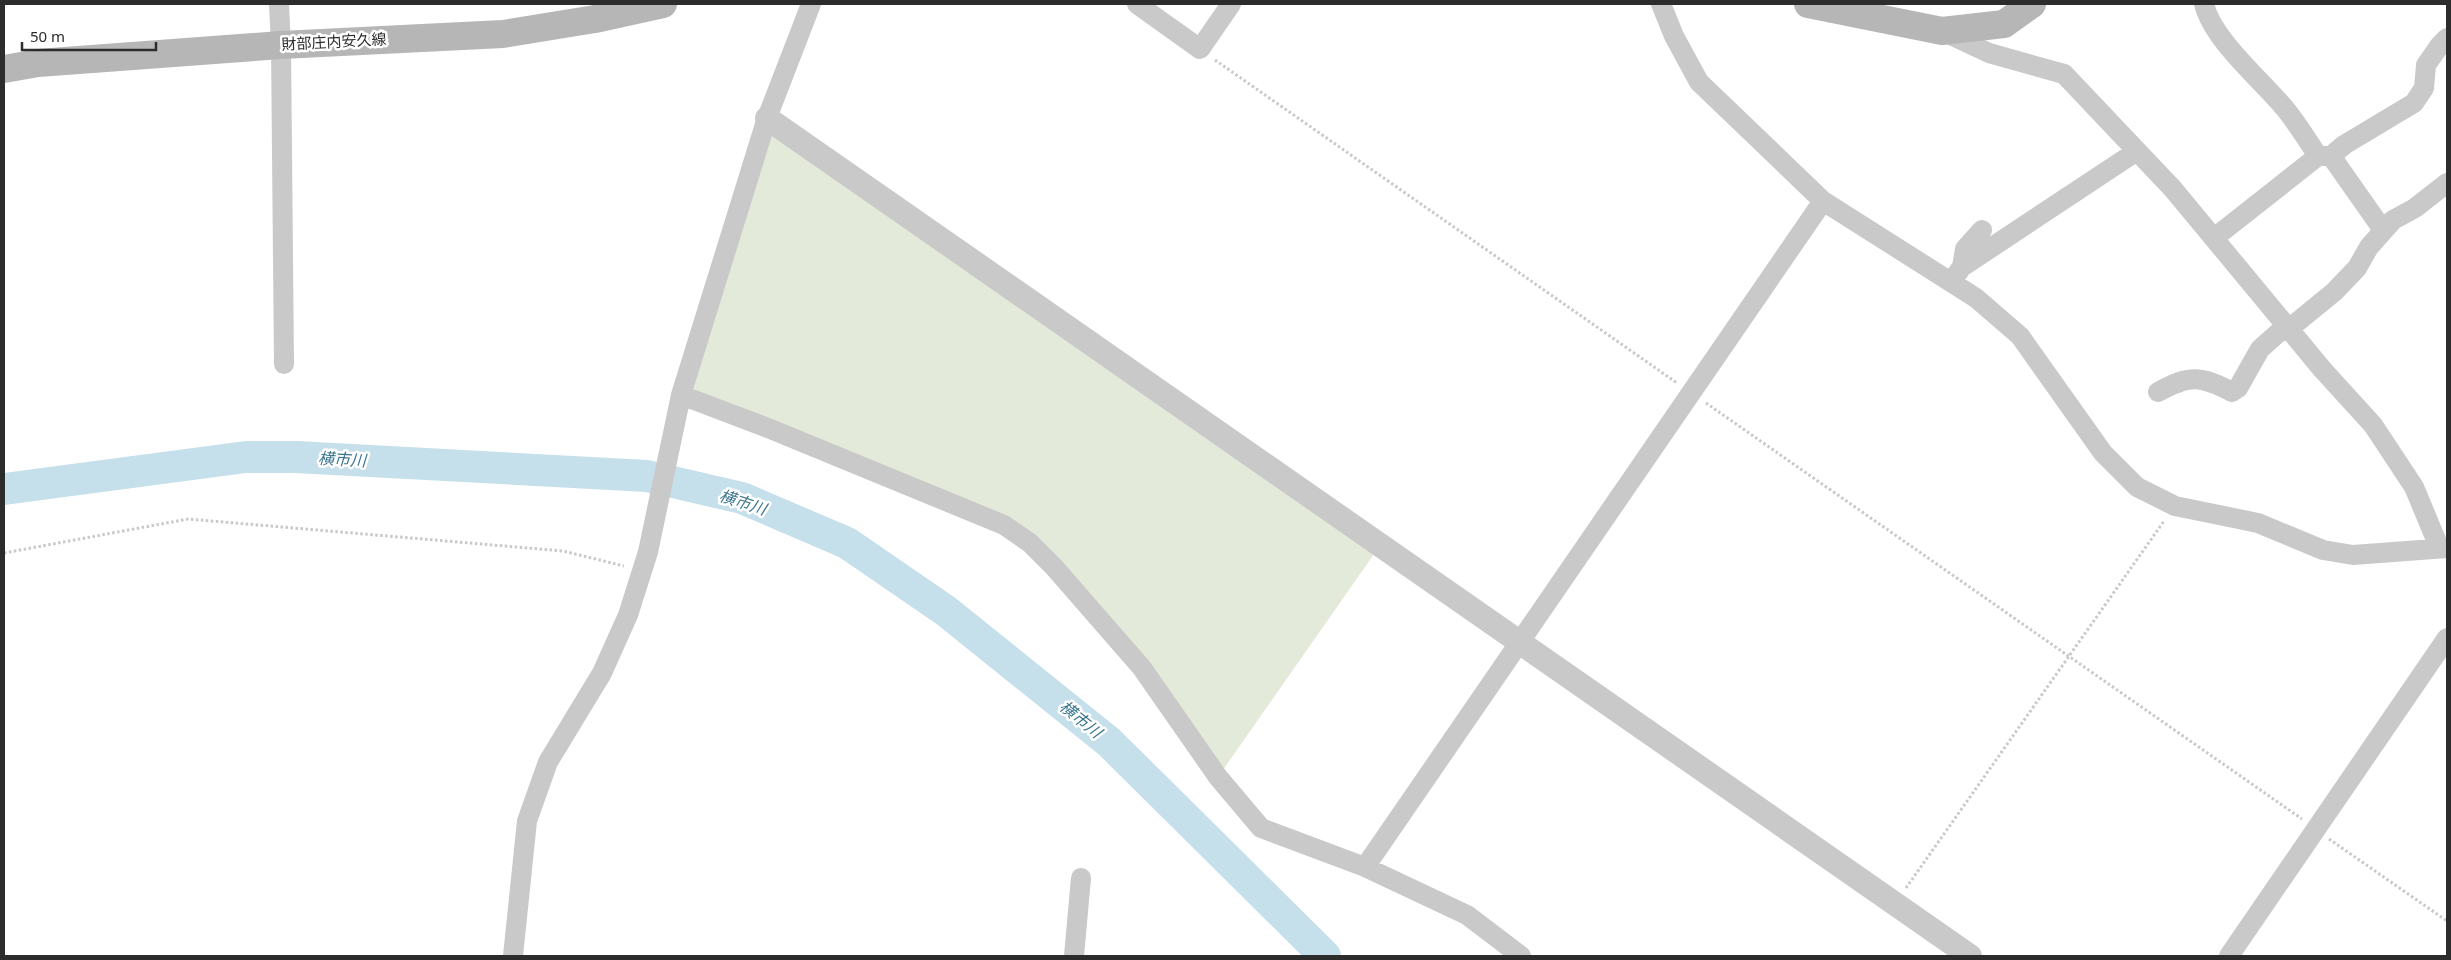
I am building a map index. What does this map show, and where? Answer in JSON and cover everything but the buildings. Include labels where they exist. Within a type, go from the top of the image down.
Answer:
[{"type":"main road","name":"財部庄内安久線","points":[[4,69],[38,63],[281,45],[503,34],[595,19],[663,4]]},
{"type":"main road","points":[[1808,4],[1942,31],[2004,24],[2032,4]]},
{"type":"street","points":[[279,4],[284,364]]},
{"type":"street","points":[[513,956],[527,821],[548,762],[602,673],[628,615],[646,561],[679,404],[767,118],[811,4]]},
{"type":"street","points":[[1137,4],[1200,49],[1231,4]]},
{"type":"street","points":[[1661,4],[1674,36],[1699,82],[1822,201],[1956,274],[1976,298],[2020,336],[2103,454],[2137,487],[2175,506],[2258,523],[2323,550],[2353,555],[2443,548],[2414,487],[2373,425],[2322,369],[2214,238],[2137,151],[2064,74],[1989,53],[1942,31]]},
{"type":"street","points":[[2204,4],[2208,16],[2247,69],[2287,111],[2383,230]]},
{"type":"street","points":[[2214,238],[2325,156],[2414,103],[2424,88],[2426,65],[2447,38]]},
{"type":"street","points":[[767,118],[1970,956]]},
{"type":"street","points":[[1956,274],[2137,151]]},
{"type":"street","points":[[2158,392],[2179,381],[2197,378],[2232,392],[2238,388],[2260,349],[2334,292],[2357,268],[2383,230],[2393,220],[2414,208],[2447,182]]},
{"type":"street","points":[[1365,867],[1822,201]]},
{"type":"street","points":[[1956,274],[1965,249],[1982,230]]},
{"type":"street","points":[[679,404],[768,428],[1004,525],[1030,543],[1054,567],[1142,668],[1218,777],[1261,828],[1365,867],[1467,915],[1522,956]]},
{"type":"street","points":[[2229,956],[2447,638]]},
{"type":"street","points":[[1074,956],[1081,878]]},
{"type":"path","points":[[1200,49],[2447,921]]},
{"type":"path","points":[[1895,904],[2175,506]]},
{"type":"path","points":[[4,553],[188,518],[646,561]]},
{"type":"green space","points":[[767,118],[1381,544],[1218,777],[1030,543],[681,395]]},
{"type":"waterway","name":"横市川","points":[[4,489],[246,457],[296,457],[647,476],[742,498],[847,543],[946,611],[1109,742],[1325,956]]}]
